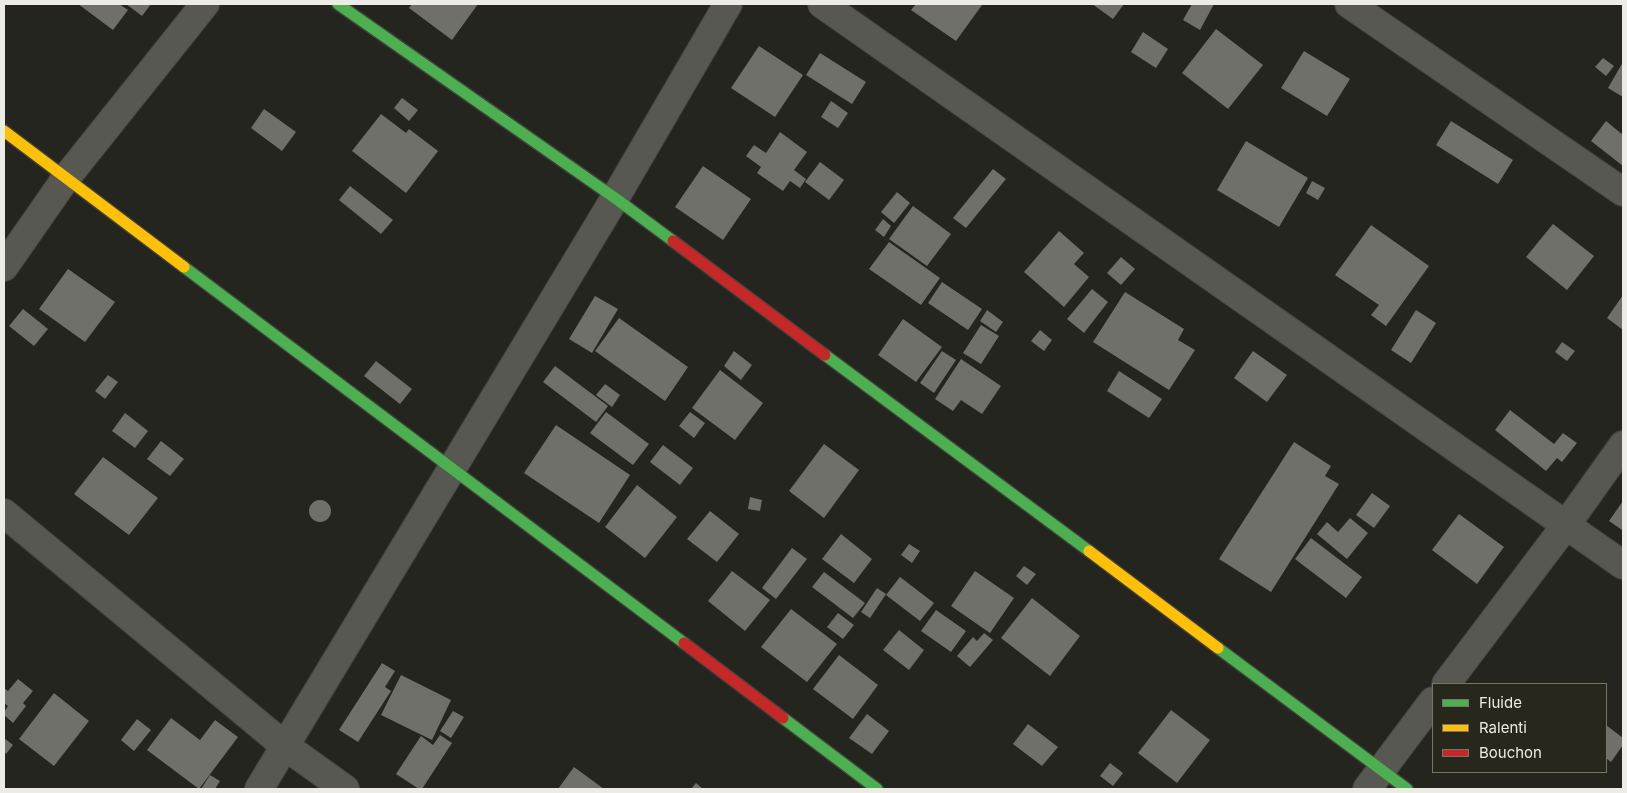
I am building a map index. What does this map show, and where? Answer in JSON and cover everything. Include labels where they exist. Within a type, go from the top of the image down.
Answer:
[{"type":"street","points":[[4,267],[66,178],[205,4]]},
{"type":"street","points":[[338,4],[615,198],[1374,780],[1407,789]]},
{"type":"street","points":[[259,789],[615,198],[728,4]]},
{"type":"street","points":[[822,4],[1623,565]]},
{"type":"street","points":[[1349,4],[1623,192]]},
{"type":"street","points":[[4,131],[877,789]]},
{"type":"street","points":[[1447,683],[1566,525],[1623,445]]},
{"type":"street","points":[[4,513],[285,746],[345,789]]},
{"type":"street","points":[[1374,780],[1432,702]]},
{"type":"building","points":[[78,4],[119,4],[128,10],[113,30]]},
{"type":"building","points":[[126,4],[151,4],[142,16]]},
{"type":"building","points":[[412,4],[478,4],[452,40],[409,8]]},
{"type":"building","points":[[916,4],[982,5],[956,41],[911,10]]},
{"type":"building","points":[[1092,4],[1124,4],[1113,19]]},
{"type":"building","points":[[1192,4],[1214,4],[1200,30],[1183,20]]},
{"type":"building","points":[[1216,29],[1263,65],[1228,109],[1182,73]]},
{"type":"building","points":[[1143,32],[1168,49],[1156,68],[1131,52]]},
{"type":"building","points":[[759,46],[803,75],[775,117],[731,88]]},
{"type":"building","points":[[1304,51],[1350,79],[1327,116],[1281,88]]},
{"type":"building","points":[[820,53],[866,82],[852,104],[806,75]]},
{"type":"building","points":[[1603,58],[1614,66],[1606,76],[1595,67]]},
{"type":"building","points":[[1623,62],[1623,97],[1608,88]]},
{"type":"building","points":[[402,98],[418,110],[409,121],[394,108]]},
{"type":"building","points":[[831,101],[848,113],[838,128],[821,117]]},
{"type":"building","points":[[264,109],[296,132],[282,151],[251,128]]},
{"type":"building","points":[[381,114],[406,133],[409,129],[438,151],[406,193],[352,151]]},
{"type":"building","points":[[1451,121],[1513,160],[1498,184],[1436,145]]},
{"type":"building","points":[[1606,121],[1623,135],[1623,166],[1591,141]]},
{"type":"building","points":[[780,132],[807,152],[794,170],[806,179],[800,188],[790,181],[783,191],[757,173],[761,167],[746,156],[754,145],[766,153]]},
{"type":"building","points":[[1246,141],[1308,178],[1279,227],[1217,190]]},
{"type":"building","points":[[820,162],[844,180],[829,200],[805,182]]},
{"type":"building","points":[[703,166],[751,199],[723,240],[675,207]]},
{"type":"building","points":[[993,169],[1006,179],[966,228],[953,218]]},
{"type":"building","points":[[1312,181],[1325,188],[1318,200],[1306,193]]},
{"type":"building","points":[[350,186],[393,220],[381,234],[339,200]]},
{"type":"building","points":[[897,192],[910,203],[894,223],[881,212]]},
{"type":"building","points":[[913,206],[951,234],[927,266],[889,239]]},
{"type":"building","points":[[883,219],[891,226],[884,237],[875,230]]},
{"type":"building","points":[[1553,224],[1594,256],[1567,290],[1526,257]]},
{"type":"building","points":[[1371,225],[1429,266],[1386,326],[1371,315],[1379,305],[1335,275]]},
{"type":"building","points":[[1059,231],[1084,253],[1074,264],[1089,277],[1064,307],[1024,272]]},
{"type":"building","points":[[889,242],[940,278],[921,305],[869,269]]},
{"type":"building","points":[[1121,257],[1135,269],[1121,285],[1107,273]]},
{"type":"building","points":[[68,269],[115,302],[85,342],[39,309]]},
{"type":"building","points":[[942,282],[982,309],[968,330],[928,303]]},
{"type":"building","points":[[1092,289],[1108,302],[1084,333],[1067,319]]},
{"type":"building","points":[[1125,292],[1184,329],[1178,340],[1195,350],[1169,390],[1093,342]]},
{"type":"building","points":[[1623,295],[1623,330],[1607,318]]},
{"type":"building","points":[[595,296],[618,309],[592,353],[569,339]]},
{"type":"building","points":[[23,309],[48,329],[34,346],[9,326]]},
{"type":"building","points":[[987,310],[1003,322],[996,332],[980,321]]},
{"type":"building","points":[[1416,310],[1436,323],[1411,363],[1391,350]]},
{"type":"building","points":[[619,318],[688,367],[665,401],[595,351]]},
{"type":"building","points":[[903,319],[942,347],[916,382],[878,355]]},
{"type":"building","points":[[981,325],[999,336],[981,364],[963,353]]},
{"type":"building","points":[[1040,330],[1052,340],[1044,351],[1031,341]]},
{"type":"building","points":[[1562,342],[1575,351],[1567,361],[1555,352]]},
{"type":"building","points":[[734,351],[752,365],[741,380],[724,366]]},
{"type":"building","points":[[942,351],[956,360],[934,393],[920,383]]},
{"type":"building","points":[[1253,351],[1287,375],[1267,402],[1234,378]]},
{"type":"building","points":[[961,359],[1001,386],[982,414],[961,400],[953,411],[935,399]]},
{"type":"building","points":[[376,361],[412,389],[400,404],[364,376]]},
{"type":"building","points":[[555,366],[608,406],[596,422],[543,382]]},
{"type":"building","points":[[720,370],[763,403],[735,440],[692,408]]},
{"type":"building","points":[[1119,371],[1162,399],[1149,418],[1107,391]]},
{"type":"building","points":[[108,375],[118,382],[105,399],[95,391]]},
{"type":"building","points":[[605,384],[620,395],[612,407],[596,395]]},
{"type":"building","points":[[1510,410],[1554,444],[1563,433],[1577,443],[1562,462],[1557,458],[1546,471],[1495,430]]},
{"type":"building","points":[[606,412],[649,444],[633,465],[590,433]]},
{"type":"building","points":[[690,412],[705,423],[694,438],[679,426]]},
{"type":"building","points":[[125,413],[148,431],[135,448],[112,431]]},
{"type":"building","points":[[556,425],[630,475],[599,523],[524,473]]},
{"type":"building","points":[[161,441],[184,459],[170,476],[147,459]]},
{"type":"building","points":[[1294,442],[1331,466],[1325,476],[1339,484],[1271,592],[1219,559]]},
{"type":"building","points":[[824,444],[859,470],[824,518],[789,491]]},
{"type":"building","points":[[663,445],[693,468],[680,485],[650,462]]},
{"type":"building","points":[[103,457],[158,498],[129,535],[74,494]]},
{"type":"building","points":[[637,485],[677,517],[645,558],[605,527]]},
{"type":"building","points":[[1372,493],[1390,506],[1374,528],[1356,515]]},
{"type":"building","points":[[750,497],[762,500],[760,511],[748,509]]},
{"type":"building","points":[[320,500],[328,503],[331,511],[328,519],[320,522],[312,519],[309,511],[312,503]]},
{"type":"building","points":[[1623,501],[1623,528],[1622,530],[1609,521]]},
{"type":"building","points":[[710,511],[739,534],[717,562],[687,539]]},
{"type":"building","points":[[1459,514],[1504,547],[1477,584],[1432,550]]},
{"type":"building","points":[[1350,518],[1368,533],[1347,559],[1317,534],[1327,522],[1338,532]]},
{"type":"building","points":[[841,534],[872,559],[854,583],[822,559]]},
{"type":"building","points":[[1311,538],[1362,577],[1346,598],[1295,559]]},
{"type":"building","points":[[909,544],[920,551],[912,563],[901,555]]},
{"type":"building","points":[[792,548],[807,559],[776,599],[762,588]]},
{"type":"building","points":[[1024,566],[1036,574],[1027,585],[1016,576]]},
{"type":"building","points":[[732,571],[770,600],[745,631],[708,601]]},
{"type":"building","points":[[975,571],[1014,598],[990,633],[951,606]]},
{"type":"building","points":[[824,572],[865,603],[853,618],[812,587]]},
{"type":"building","points":[[900,577],[934,603],[920,621],[886,595]]},
{"type":"building","points":[[877,588],[886,594],[870,618],[861,612]]},
{"type":"building","points":[[1032,598],[1080,636],[1050,676],[1001,638]]},
{"type":"building","points":[[791,609],[837,644],[807,682],[761,647]]},
{"type":"building","points":[[936,610],[966,631],[951,652],[921,631]]},
{"type":"building","points":[[838,613],[854,625],[843,639],[827,627]]},
{"type":"building","points":[[899,630],[924,650],[909,670],[883,650]]},
{"type":"building","points":[[984,633],[993,640],[970,667],[957,656],[973,637],[977,641]]},
{"type":"building","points":[[839,655],[878,685],[853,719],[813,689]]},
{"type":"building","points":[[382,663],[395,671],[385,687],[391,691],[358,742],[339,730]]},
{"type":"building","points":[[401,675],[451,700],[432,740],[381,715]]},
{"type":"building","points":[[18,679],[33,691],[23,703],[26,706],[13,723],[4,715],[8,706],[4,703],[4,688],[8,691]]},
{"type":"building","points":[[54,693],[89,721],[54,766],[19,739]]},
{"type":"building","points":[[1171,710],[1210,740],[1177,783],[1138,753]]},
{"type":"building","points":[[453,711],[464,717],[451,738],[440,731]]},
{"type":"building","points":[[867,714],[889,731],[872,754],[849,738]]},
{"type":"building","points":[[171,718],[200,740],[215,720],[238,737],[199,789],[147,750]]},
{"type":"building","points":[[137,719],[151,730],[134,751],[121,740]]},
{"type":"building","points":[[1028,724],[1058,747],[1042,766],[1013,744]]},
{"type":"building","points":[[1607,726],[1623,738],[1623,745],[1611,762],[1607,759]]},
{"type":"building","points":[[440,735],[452,743],[422,789],[396,774],[421,736],[433,745]]},
{"type":"building","points":[[4,738],[13,745],[6,754],[4,751]]},
{"type":"building","points":[[1110,763],[1123,773],[1113,786],[1100,776]]},
{"type":"building","points":[[574,767],[604,789],[558,789]]},
{"type":"building","points":[[210,775],[220,781],[215,789],[201,789]]},
{"type":"building","points":[[696,783],[703,789],[691,789]]},
{"type":"traffic: fast","points":[[338,4],[615,198],[673,241]]},
{"type":"traffic: fast","points":[[184,267],[684,643]]},
{"type":"traffic: fast","points":[[825,355],[1089,551]]},
{"type":"traffic: fast","points":[[1218,648],[1407,789]]},
{"type":"traffic: fast","points":[[783,718],[877,789]]},
{"type":"traffic: slow","points":[[4,131],[184,267]]},
{"type":"traffic: slow","points":[[1089,551],[1218,648]]},
{"type":"traffic: jam","points":[[673,241],[825,355]]},
{"type":"traffic: jam","points":[[684,643],[783,718]]}]
